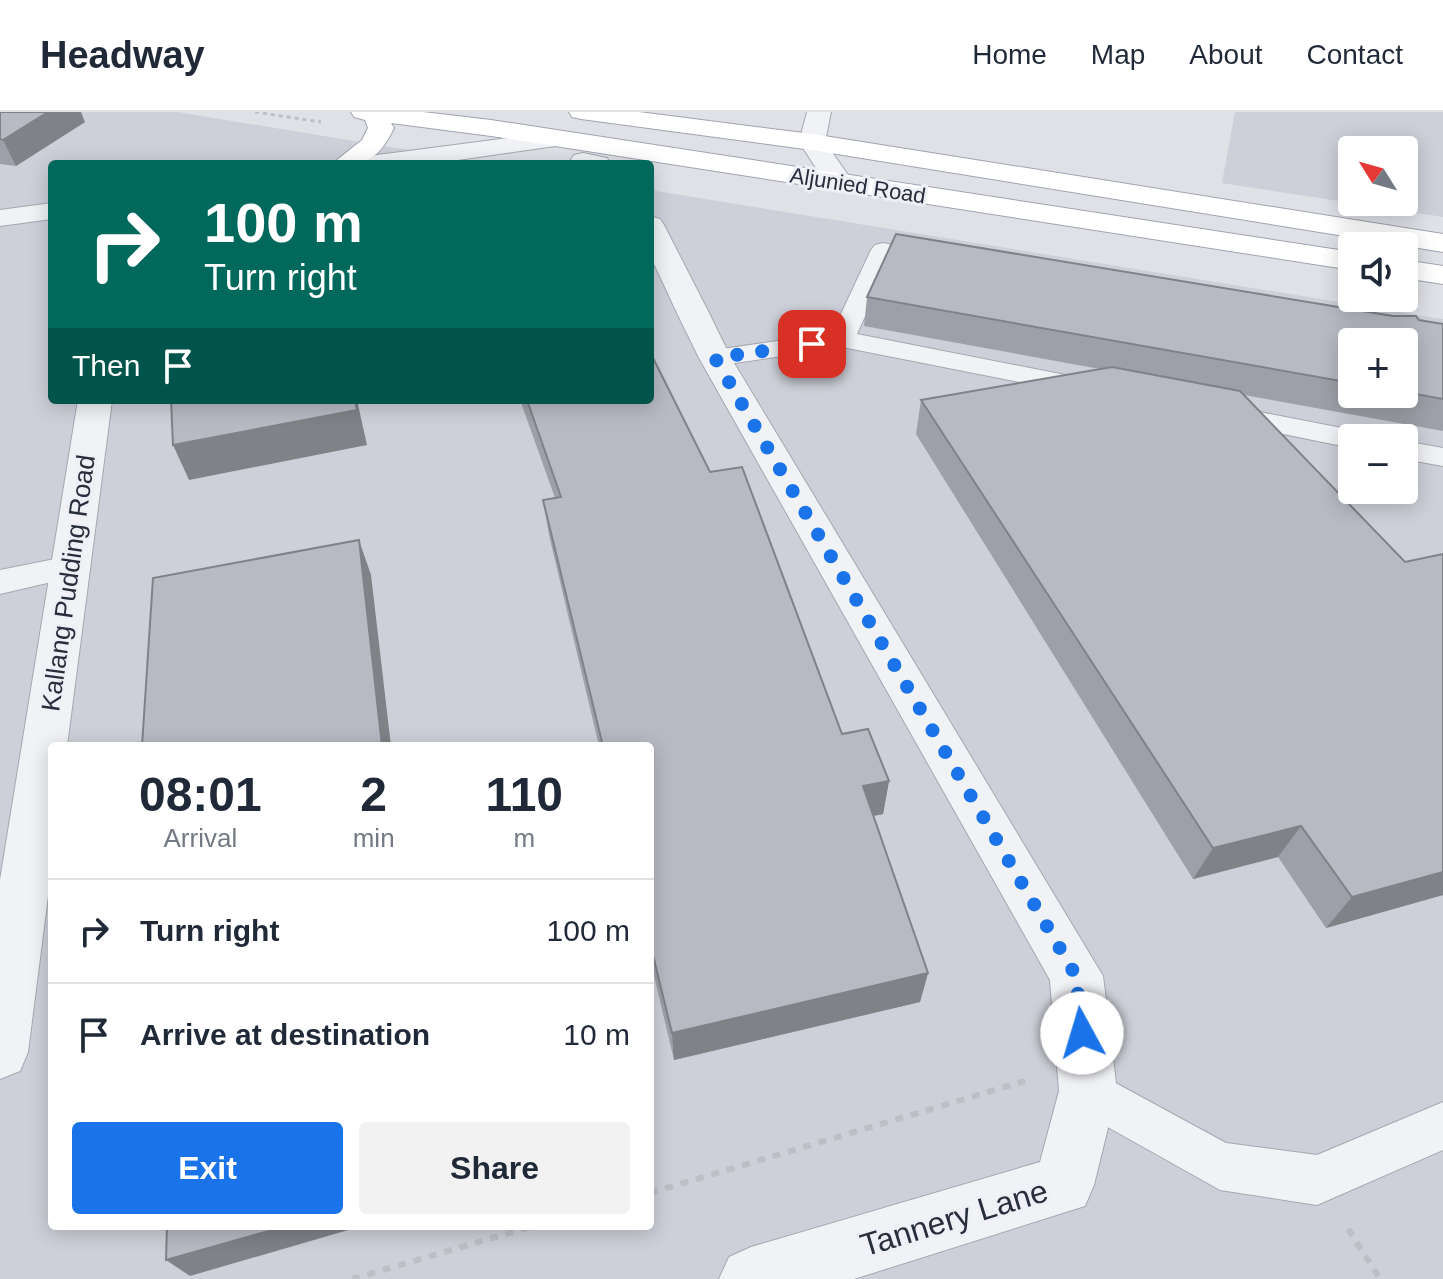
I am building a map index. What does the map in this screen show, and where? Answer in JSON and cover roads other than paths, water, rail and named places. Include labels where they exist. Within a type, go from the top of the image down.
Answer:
[{"type":"main road","name":"Aljunied Road","points":[[581,112],[812,142],[1443,243]]},
{"type":"main road","points":[[650,121],[723,112]]},
{"type":"main road","name":"Aljunied Road","points":[[369,113],[500,120],[561,139],[1338,259]]},
{"type":"main road","points":[[351,160],[373,144],[381,128],[369,113]]},
{"type":"main road","points":[[1418,271],[1443,275]]},
{"type":"street","points":[[819,112],[812,142],[839,182]]},
{"type":"street","points":[[424,156],[500,120]]},
{"type":"street","points":[[397,160],[561,139]]},
{"type":"street","points":[[0,218],[48,212]]},
{"type":"street","points":[[654,233],[715,358],[1076,976],[1087,1076]]},
{"type":"street","name":"Kallang Pudding Road","points":[[0,1052],[94,404]]},
{"type":"street","name":"Tannery Lane","points":[[751,1279],[1064,1185],[1087,1076]]},
{"type":"lane","points":[[842,339],[883,250],[960,263]]},
{"type":"lane","points":[[715,358],[842,339],[1123,395]]},
{"type":"lane","points":[[1199,410],[1338,436]]},
{"type":"lane","points":[[1418,453],[1443,457]]},
{"type":"lane","points":[[0,582],[70,567]]},
{"type":"lane","points":[[1087,1076],[1220,1166],[1317,1180],[1443,1126]]}]
